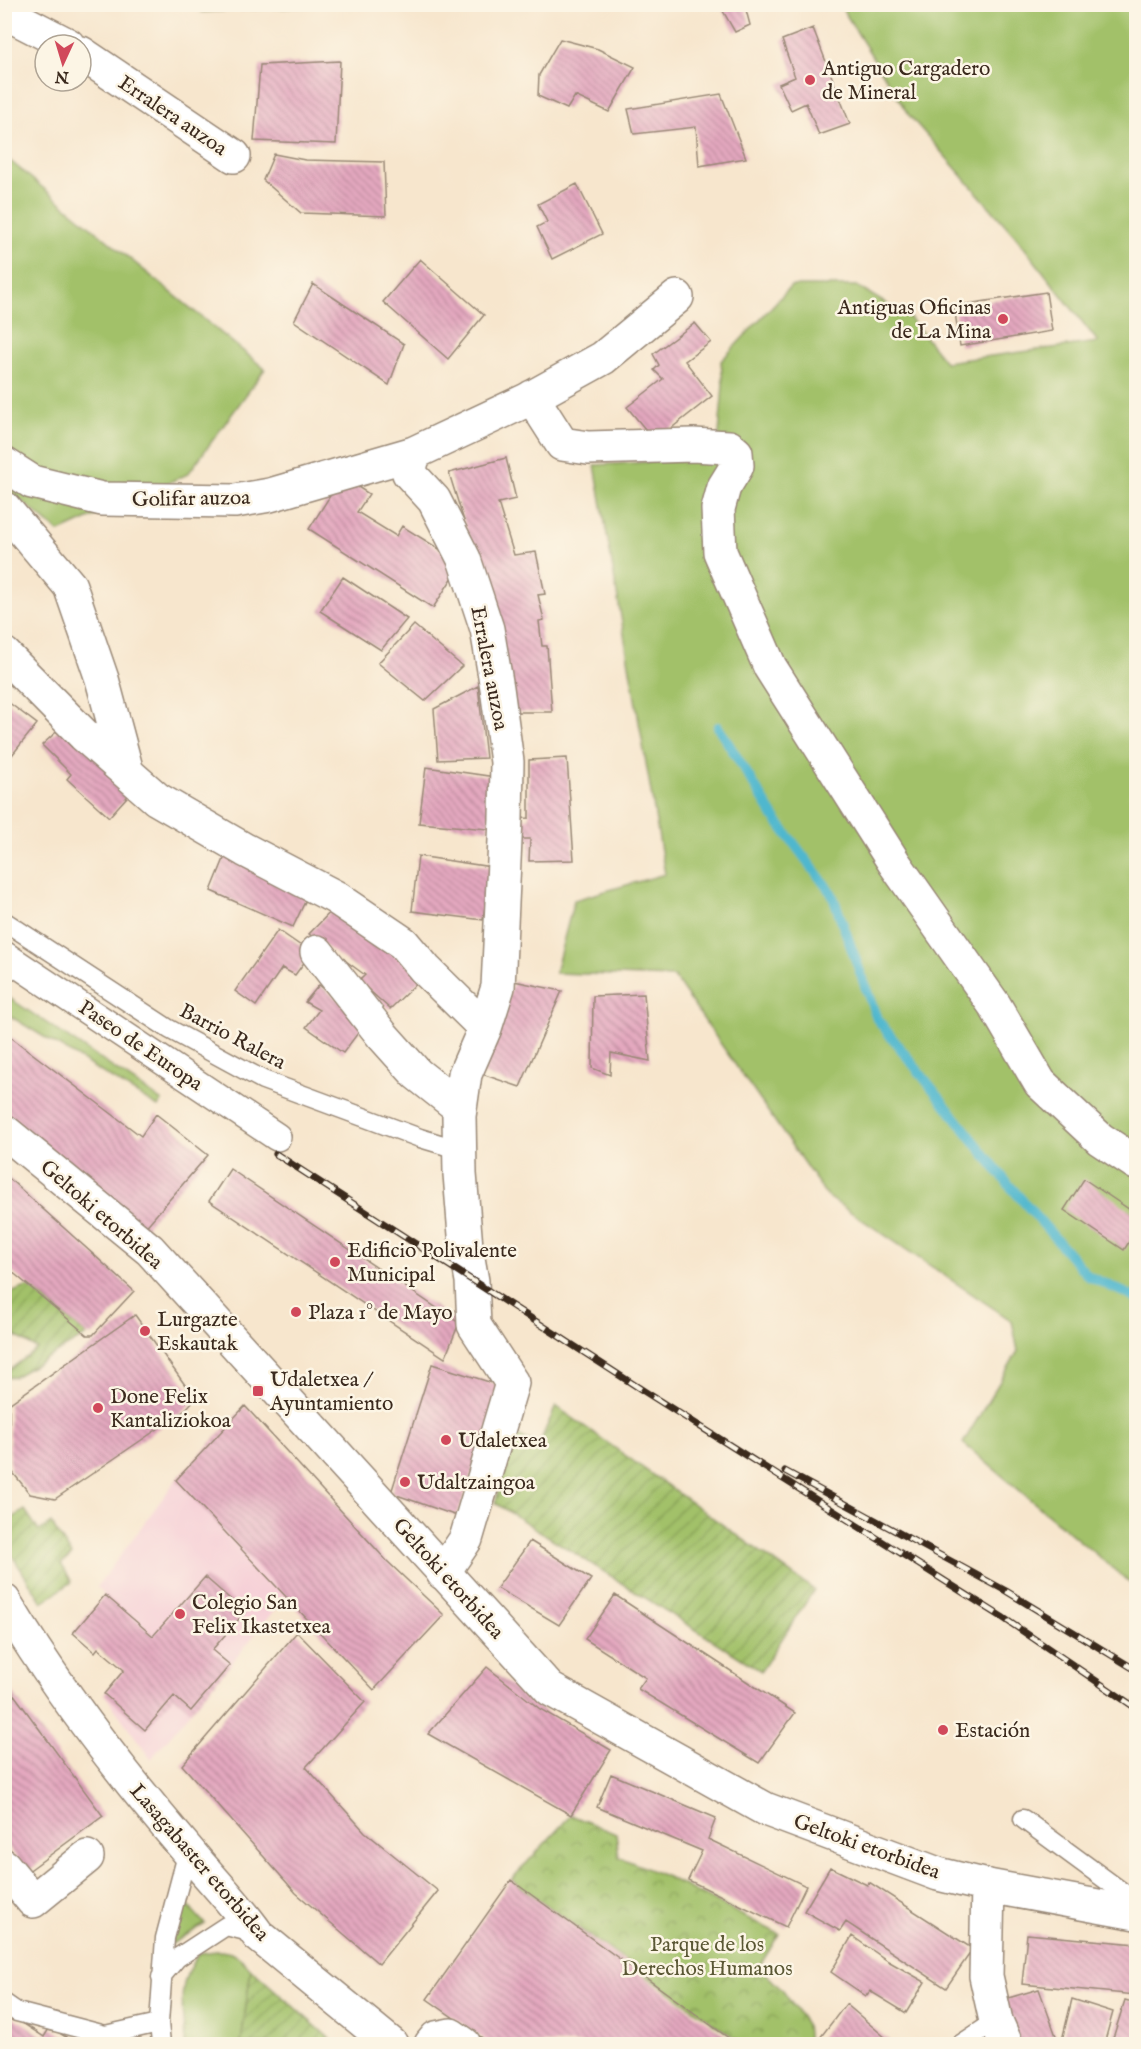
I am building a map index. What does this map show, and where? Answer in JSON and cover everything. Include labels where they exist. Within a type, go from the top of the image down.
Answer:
[{"type":"street","points":[[4,12],[45,33]]},
{"type":"street","name":"Erralera auzoa","points":[[93,61],[234,156]]},
{"type":"street","points":[[414,453],[532,397],[603,358],[677,297]]},
{"type":"street","points":[[532,397],[562,444],[588,448],[693,445],[729,447],[736,453],[737,466],[724,487],[718,509],[720,552],[770,667],[895,864],[995,1006],[1041,1083],[1100,1139],[1137,1163]]},
{"type":"street","name":"Erralera auzoa","points":[[414,453],[409,473],[434,500],[464,559],[487,629],[507,762],[498,987],[485,1028],[465,1074],[460,1108],[460,1150],[465,1236],[472,1281],[474,1325],[512,1383],[466,1539],[443,1573]]},
{"type":"street","name":"Golifar auzoa","points":[[4,464],[32,482],[102,498],[235,501],[270,495],[414,453]]},
{"type":"street","points":[[4,508],[70,586],[102,679],[127,772]]},
{"type":"street","points":[[4,654],[84,735],[157,799],[335,897],[403,944],[485,1028]]},
{"type":"street","points":[[317,952],[382,1035],[417,1074],[460,1108]]},
{"type":"street","name":"Paseo de Europa","points":[[4,955],[277,1137]]},
{"type":"street","name":"Geltoki etorbidea","points":[[4,1131],[150,1250],[550,1689],[765,1809],[938,1874],[988,1886],[1137,1912]]},
{"type":"street","name":"Lasagabaster etorbidea","points":[[4,1601],[126,1775],[188,1851],[242,1911],[258,1935],[391,2044]]},
{"type":"street","points":[[4,1866],[33,1901],[87,1857]]},
{"type":"street","points":[[988,1886],[986,1976],[1001,2033]]},
{"type":"street","points":[[430,2044],[436,2038],[451,2035],[464,2044]]},
{"type":"lane","name":"Barrio Ralera","points":[[4,921],[169,1029],[263,1080],[420,1138],[460,1150]]},
{"type":"lane","points":[[1023,1818],[1137,1902]]},
{"type":"lane","points":[[161,2044],[159,2023],[165,1938],[188,1851]]},
{"type":"lane","points":[[161,1977],[177,1958],[226,1926],[258,1935]]},
{"type":"lane","points":[[4,2003],[16,2012],[105,2035],[159,2023]]},
{"type":"lane","points":[[962,2044],[1001,2033]]},
{"type":"shaded area","name":"Colegio San Felix Ikastetxea","points":[[176,1480],[287,1595],[151,1759],[104,1694],[124,1670],[98,1648],[95,1652],[73,1633],[104,1595],[97,1587]]},
{"type":"green space","points":[[208,4],[336,5],[202,12]]},
{"type":"green space","points":[[840,5],[1136,5],[1136,1588],[963,1443],[1018,1351],[1012,1321],[827,1196],[674,977],[555,973],[574,900],[665,874],[595,465],[717,458],[723,385],[721,361],[791,286],[857,286],[910,318],[945,362],[1098,342],[1016,237],[908,114]]},
{"type":"green space","points":[[4,156],[265,369],[188,474],[59,532],[5,487]]},
{"type":"green space","points":[[5,995],[162,1101],[158,1107],[5,1013]]},
{"type":"green space","points":[[29,1286],[87,1335],[14,1377],[5,1377],[4,1370],[12,1368],[37,1349],[5,1329],[5,1295]]},
{"type":"green space","points":[[556,1406],[814,1590],[761,1671],[495,1503],[515,1435],[539,1444]]},
{"type":"green space","points":[[25,1510],[39,1531],[51,1523],[72,1555],[61,1564],[72,1582],[42,1602],[5,1545],[5,1517],[9,1520]]},
{"type":"green space","name":"Parque de los Derechos Humanos","points":[[571,1815],[616,1834],[619,1857],[667,1877],[779,1934],[759,1967],[783,1991],[806,2024],[808,2044],[743,2044],[511,1880]]},
{"type":"green space","points":[[184,1901],[205,1924],[170,1945]]},
{"type":"green space","points":[[228,1952],[236,1956],[251,1969],[241,2044],[185,2044],[182,1997],[186,1976],[199,1953]]},
{"type":"green space","points":[[251,1969],[336,2044],[241,2044]]},
{"type":"building","points":[[719,4],[757,4],[746,10],[750,25],[735,32]]},
{"type":"building","name":"Antiguo Cargadero de Mineral","points":[[813,28],[850,124],[819,135],[806,103],[791,110],[779,84],[795,77],[782,40]]},
{"type":"building","points":[[560,39],[598,49],[635,67],[609,112],[575,96],[567,109],[538,96],[539,75]]},
{"type":"building","points":[[340,61],[336,144],[254,141],[260,65]]},
{"type":"building","points":[[721,94],[746,158],[699,166],[696,127],[634,134],[628,109]]},
{"type":"building","points":[[274,154],[305,160],[384,162],[386,216],[301,213],[263,180]]},
{"type":"building","points":[[577,184],[602,234],[552,259],[537,227],[547,222],[538,204]]},
{"type":"building","points":[[420,259],[484,315],[448,359],[383,302]]},
{"type":"building","points":[[313,284],[404,344],[389,385],[294,321]]},
{"type":"building","name":"Antiguas Oficinas de La Mina","points":[[1046,292],[1052,331],[960,346],[954,306]]},
{"type":"building","points":[[695,323],[711,342],[685,361],[712,396],[655,441],[627,407],[663,379],[654,370],[659,365],[653,354]]},
{"type":"building","points":[[506,458],[516,499],[498,503],[514,555],[536,552],[545,594],[538,595],[544,620],[539,621],[542,646],[547,646],[552,712],[511,712],[478,566],[449,473]]},
{"type":"building","points":[[342,477],[369,494],[357,512],[396,536],[402,526],[462,563],[433,608],[309,529]]},
{"type":"building","points":[[343,577],[407,619],[381,650],[320,611]]},
{"type":"building","points":[[414,625],[462,666],[425,701],[378,663]]},
{"type":"building","points":[[478,686],[486,758],[438,760],[434,709]]},
{"type":"building","points":[[4,699],[37,724],[4,765]]},
{"type":"building","points":[[66,723],[135,788],[109,817],[67,779],[71,774],[42,745]]},
{"type":"building","points":[[567,758],[574,860],[529,861],[530,839],[513,839],[513,819],[529,818],[529,760]]},
{"type":"building","points":[[426,767],[495,777],[488,829],[419,823]]},
{"type":"building","points":[[226,854],[309,893],[293,927],[211,891]]},
{"type":"building","points":[[418,856],[491,867],[483,920],[412,911]]},
{"type":"building","points":[[337,905],[423,977],[390,1009],[359,981],[365,975],[309,934]]},
{"type":"building","points":[[278,930],[311,953],[295,975],[282,968],[256,1006],[235,991]]},
{"type":"building","points":[[514,981],[562,991],[520,1087],[482,1074]]},
{"type":"building","points":[[319,985],[367,1021],[343,1053],[306,1027],[319,1010],[305,1002]]},
{"type":"building","points":[[644,994],[650,1061],[611,1053],[610,1075],[592,1068],[593,996]]},
{"type":"building","points":[[4,1032],[141,1136],[156,1114],[208,1155],[144,1229],[4,1113]]},
{"type":"building","name":"Edificio Polivalente Municipal","points":[[230,1169],[459,1323],[445,1358],[209,1201]]},
{"type":"building","points":[[4,1174],[134,1291],[93,1335],[87,1335],[4,1265]]},
{"type":"building","points":[[1084,1179],[1136,1214],[1136,1231],[1124,1250],[1064,1210]]},
{"type":"building","points":[[4,1284],[12,1293],[4,1295]]},
{"type":"building","name":"Done Felix Kantaliziokoa","points":[[135,1315],[195,1399],[184,1411],[55,1499],[30,1494],[10,1469],[9,1404]]},
{"type":"building","name":"Udaletxea","points":[[432,1364],[502,1386],[457,1516],[391,1493]]},
{"type":"building","points":[[245,1406],[387,1561],[444,1615],[374,1690],[176,1480]]},
{"type":"building","points":[[530,1541],[591,1579],[559,1625],[497,1588]]},
{"type":"building","points":[[205,1577],[245,1612],[212,1650],[230,1665],[191,1711],[174,1696],[145,1730],[104,1694],[124,1670],[98,1648],[95,1652],[73,1633],[105,1595],[153,1636]]},
{"type":"building","points":[[615,1595],[795,1713],[759,1763],[638,1689],[646,1678],[585,1639]]},
{"type":"building","points":[[297,1632],[365,1702],[306,1767],[365,1832],[438,1891],[379,1964],[296,1893],[182,1765]]},
{"type":"building","points":[[4,1656],[10,1664],[4,1668]]},
{"type":"building","points":[[487,1667],[540,1709],[611,1750],[571,1815],[428,1734]]},
{"type":"building","points":[[7,1685],[103,1816],[27,1872],[4,1841],[4,1686]]},
{"type":"building","points":[[611,1774],[716,1818],[708,1839],[806,1886],[786,1927],[688,1880],[702,1851],[597,1807]]},
{"type":"building","points":[[830,1867],[867,1885],[869,1882],[973,1949],[946,1988],[846,1922],[840,1931],[804,1911]]},
{"type":"building","points":[[511,1880],[737,2044],[491,2044],[427,1999]]},
{"type":"building","points":[[1027,1934],[1136,1944],[1136,1995],[1022,1984]]},
{"type":"building","points":[[852,1936],[888,1961],[925,1982],[906,2013],[870,1991],[866,1996],[831,1972]]},
{"type":"building","points":[[1039,1989],[1059,2044],[1010,2044],[998,2001]]},
{"type":"building","points":[[1072,1999],[1113,2012],[1104,2044],[1075,2044],[1062,2040]]},
{"type":"building","points":[[1125,2000],[1136,2003],[1136,2044],[1113,2038]]},
{"type":"building","points":[[846,2004],[893,2044],[816,2043]]},
{"type":"building","points":[[4,2011],[44,2037],[50,2027],[77,2044],[4,2044]]},
{"type":"waterway","points":[[718,727],[774,817],[832,894],[877,1019],[1009,1185],[1088,1276],[1136,1298]]},
{"type":"railway","points":[[276,1154],[647,1393],[1002,1617],[1136,1708]]},
{"type":"railway","points":[[785,1471],[1006,1591],[1136,1670]]},
{"type":"place","name":"Antiguo Cargadero de Mineral","points":[[810,80]]},
{"type":"place","name":"Antiguas Oficinas de La Mina","points":[[1003,319]]},
{"type":"place","name":"Edificio Polivalente Municipal","points":[[335,1262]]},
{"type":"place","name":"Plaza 1° de Mayo","points":[[296,1312]]},
{"type":"place","name":"Lurgazte Eskautak","points":[[145,1331]]},
{"type":"place","name":"Udaletxea / Ayuntamiento","points":[[258,1391]]},
{"type":"place","name":"Done Felix Kantaliziokoa","points":[[98,1408]]},
{"type":"place","name":"Udaletxea","points":[[446,1440]]},
{"type":"place","name":"Udaltzaingoa","points":[[405,1482]]},
{"type":"place","name":"Colegio San Felix Ikastetxea","points":[[180,1614]]},
{"type":"place","name":"Estación","points":[[943,1730]]}]
